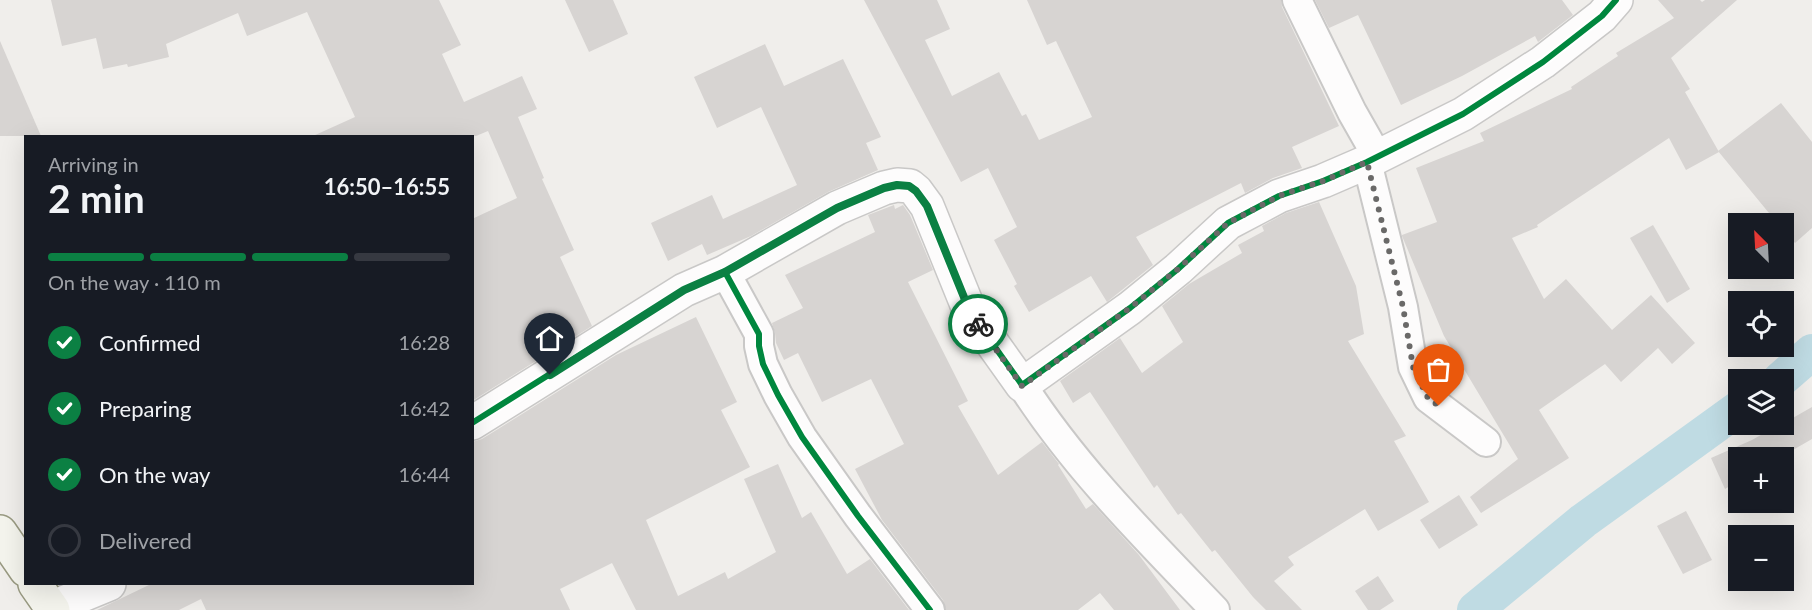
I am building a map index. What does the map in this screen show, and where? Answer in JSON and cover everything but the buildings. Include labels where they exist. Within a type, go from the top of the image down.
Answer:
[{"type":"main road","points":[[0,532],[24,567]]},
{"type":"street","points":[[1297,0],[1352,112],[1372,159],[1413,367],[1428,398],[1486,442]]},
{"type":"street","points":[[1022,386],[1130,308],[1178,269],[1228,223],[1279,196],[1323,181],[1463,114],[1543,62],[1602,16],[1616,0]]},
{"type":"street","points":[[474,422],[684,290],[725,272],[837,208],[884,188],[897,185],[909,186],[916,191],[927,206],[970,312],[1040,414],[1113,504],[1215,610]]},
{"type":"street","points":[[725,272],[759,334],[763,364],[802,437],[858,516],[930,610]]},
{"type":"street","points":[[46,601],[105,585]]},
{"type":"waterway","points":[[1793,369],[1812,352]]},
{"type":"waterway","points":[[1475,610],[1583,521],[1728,416]]},
{"type":"cycle path","points":[[474,422],[684,290],[725,272],[837,208],[884,188],[897,185],[910,186],[927,206],[970,312],[1022,385],[1130,308],[1178,269],[1228,223],[1279,196],[1323,181],[1367,162],[1463,114],[1543,62],[1602,16],[1616,0]]},
{"type":"cycle path","points":[[725,272],[759,334],[763,364],[802,437],[858,516],[930,610]]},
{"type":"way so far","points":[[978,324],[1022,386],[1130,308],[1178,269],[1228,223],[1279,196],[1323,181],[1367,162],[1403,307],[1413,367],[1428,398],[1439,406]]},
{"type":"route","points":[[550,375],[684,290],[725,272],[837,208],[884,188],[897,185],[909,186],[916,191],[927,206],[970,312],[978,324]]}]
